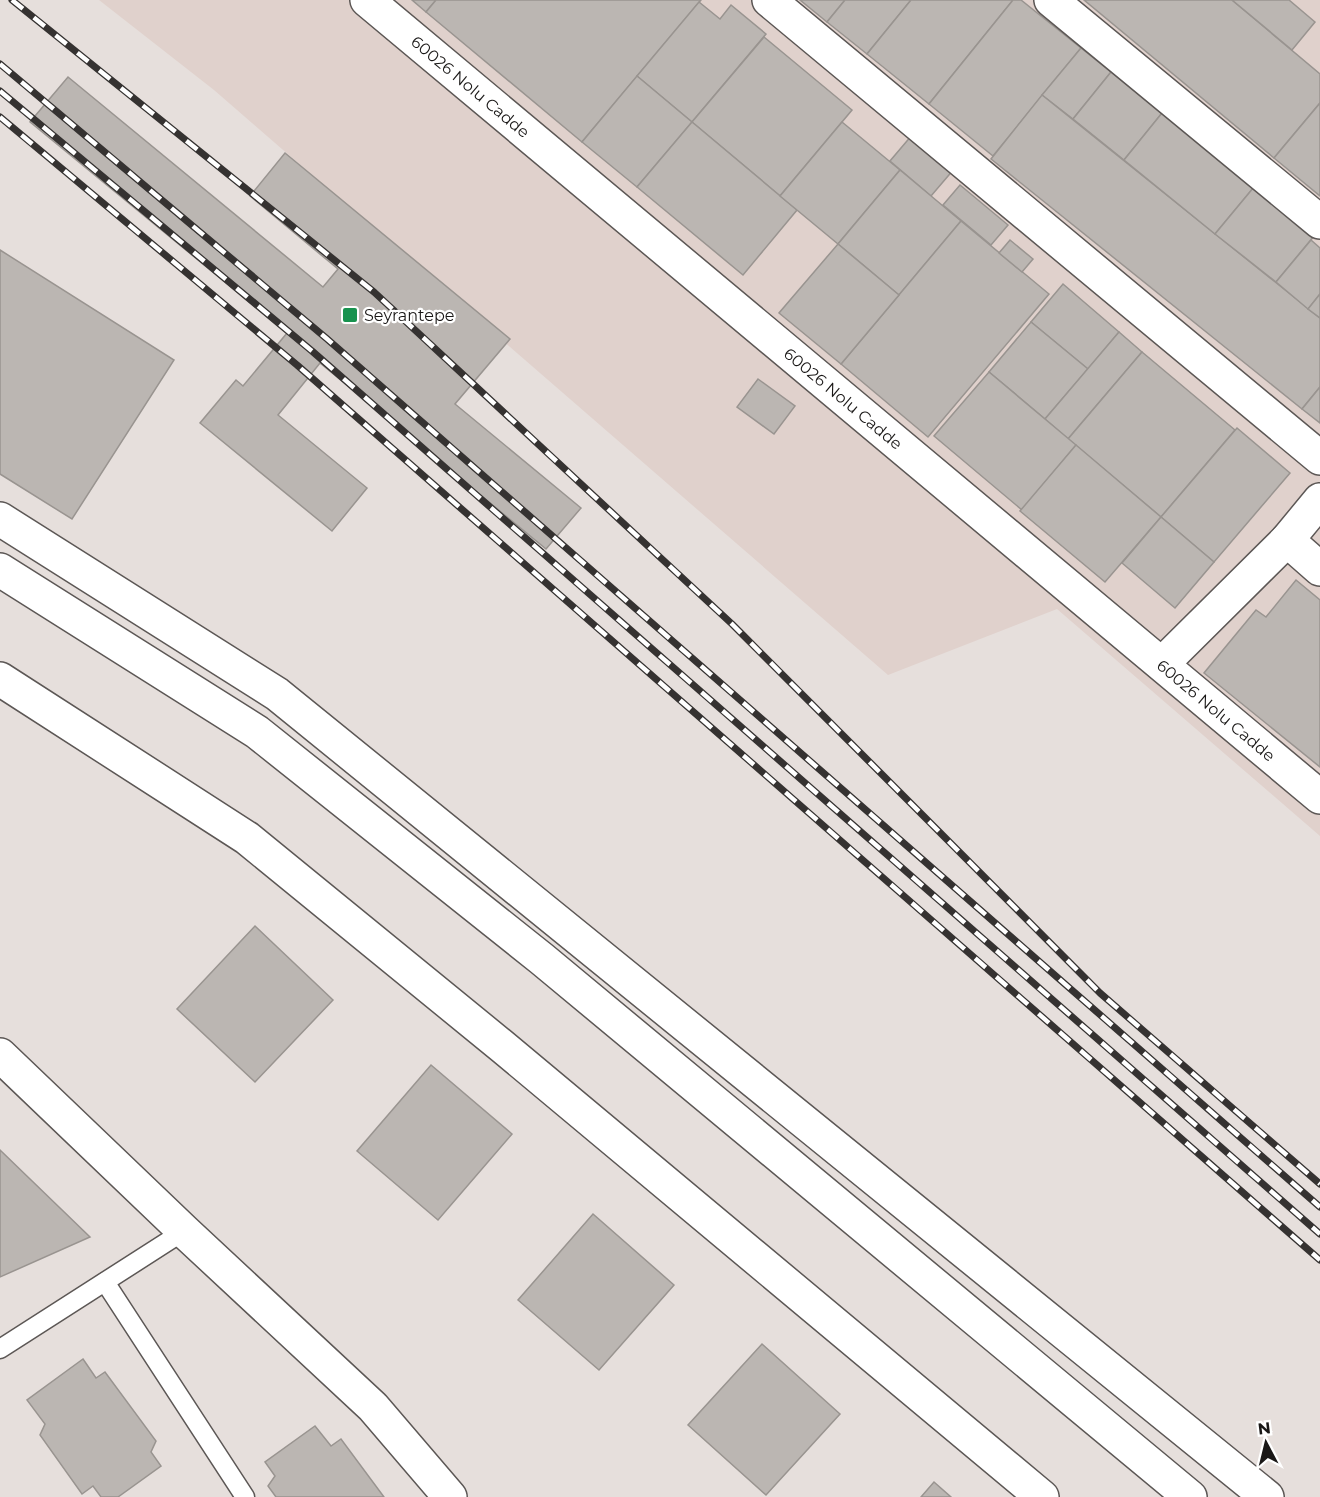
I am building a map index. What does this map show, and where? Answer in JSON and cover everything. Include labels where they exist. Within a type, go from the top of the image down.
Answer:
[{"type":"street","name":"60026 Nolu Cadde","points":[[367,0],[1320,798]]},
{"type":"street","points":[[769,0],[1320,458]]},
{"type":"street","points":[[1051,0],[1320,222]]},
{"type":"street","points":[[1162,664],[1287,540],[1320,500]]},
{"type":"street","points":[[0,519],[277,694],[1267,1497]]},
{"type":"street","points":[[1287,540],[1320,569]]},
{"type":"street","points":[[0,570],[257,732],[542,959],[1190,1497]]},
{"type":"street","points":[[0,679],[247,838],[503,1047],[1042,1497]]},
{"type":"street","points":[[0,1055],[184,1232],[373,1407],[448,1495]]},
{"type":"lane","points":[[0,1348],[184,1232]]},
{"type":"lane","points":[[105,1282],[245,1497]]},
{"type":"shaded area","points":[[99,0],[1320,0],[1320,836],[1057,609],[888,675],[214,90]]},
{"type":"building","points":[[412,0],[436,0],[426,12]]},
{"type":"building","points":[[436,0],[701,0],[582,142],[426,12]]},
{"type":"building","points":[[800,0],[845,0],[827,22]]},
{"type":"building","points":[[845,0],[911,0],[867,54],[827,22]]},
{"type":"building","points":[[911,0],[1013,0],[929,104],[867,54]]},
{"type":"building","points":[[1013,0],[1021,0],[1081,48],[993,156],[929,104]]},
{"type":"building","points":[[1084,0],[1232,0],[1320,74],[1320,103],[1274,158]]},
{"type":"building","points":[[1232,0],[1289,0],[1315,22],[1292,50]]},
{"type":"building","points":[[699,2],[720,19],[731,5],[766,34],[692,122],[637,76]]},
{"type":"building","points":[[764,37],[852,110],[780,196],[692,122]]},
{"type":"building","points":[[1081,48],[1111,72],[1073,119],[1042,95]]},
{"type":"building","points":[[1111,72],[1162,113],[1124,160],[1073,119]]},
{"type":"building","points":[[637,76],[692,122],[637,187],[582,142]]},
{"type":"building","name":"Seyrantepe","points":[[68,77],[323,287],[338,269],[250,196],[285,153],[510,339],[455,404],[581,508],[546,549],[320,363],[278,415],[367,488],[332,531],[200,423],[236,380],[243,386],[287,333],[30,122]]},
{"type":"building","points":[[1042,95],[1320,318],[1320,387],[1302,409],[991,159]]},
{"type":"building","points":[[1320,103],[1320,196],[1274,158]]},
{"type":"building","points":[[1162,113],[1254,187],[1215,234],[1124,160]]},
{"type":"building","points":[[692,122],[797,210],[743,275],[637,187]]},
{"type":"building","points":[[842,122],[900,170],[838,244],[780,196]]},
{"type":"building","points":[[912,135],[954,169],[931,196],[890,161]]},
{"type":"building","points":[[900,170],[961,221],[899,295],[838,244]]},
{"type":"building","points":[[960,185],[1008,225],[991,245],[943,205]]},
{"type":"building","points":[[1254,187],[1314,236],[1276,282],[1215,234]]},
{"type":"building","points":[[961,221],[1049,294],[928,437],[841,364]]},
{"type":"building","points":[[1010,240],[1033,259],[1022,272],[999,253]]},
{"type":"building","points":[[1311,240],[1320,248],[1320,294],[1308,309],[1276,282]]},
{"type":"building","points":[[838,244],[899,295],[841,364],[779,313]]},
{"type":"building","points":[[0,250],[174,360],[72,519],[0,474]]},
{"type":"building","points":[[1063,284],[1119,332],[1088,369],[1031,322]]},
{"type":"building","points":[[1320,294],[1320,318],[1308,309]]},
{"type":"building","points":[[1031,322],[1088,369],[1045,419],[989,372]]},
{"type":"building","points":[[1119,332],[1142,352],[1068,439],[1045,419]]},
{"type":"building","points":[[1142,352],[1235,430],[1161,517],[1068,439]]},
{"type":"building","points":[[989,372],[1076,445],[1022,510],[934,436]]},
{"type":"building","points":[[758,379],[795,406],[774,434],[737,407]]},
{"type":"building","points":[[1320,387],[1320,423],[1302,409]]},
{"type":"building","points":[[1237,428],[1290,473],[1214,562],[1161,517]]},
{"type":"building","points":[[1076,445],[1161,517],[1105,582],[1020,511]]},
{"type":"building","points":[[1161,517],[1214,562],[1175,608],[1122,563]]},
{"type":"building","points":[[1296,580],[1320,600],[1320,767],[1204,673],[1256,610],[1266,617]]},
{"type":"building","points":[[255,926],[333,1000],[255,1082],[177,1009]]},
{"type":"building","points":[[431,1065],[512,1134],[438,1220],[357,1151]]},
{"type":"building","points":[[0,1150],[90,1237],[0,1277]]},
{"type":"building","points":[[593,1214],[674,1285],[599,1370],[518,1300]]},
{"type":"building","points":[[762,1344],[840,1414],[766,1495],[688,1425]]},
{"type":"building","points":[[83,1359],[96,1378],[105,1372],[156,1441],[151,1452],[161,1466],[118,1497],[101,1497],[93,1486],[82,1494],[40,1435],[45,1424],[27,1400]]},
{"type":"building","points":[[315,1426],[331,1446],[341,1439],[384,1497],[276,1497],[268,1486],[275,1476],[265,1462]]},
{"type":"building","points":[[934,1482],[951,1497],[921,1497]]},
{"type":"railway","points":[[12,0],[374,292],[732,624],[1100,993],[1320,1184]]},
{"type":"railway","points":[[0,64],[326,338],[1320,1207]]},
{"type":"railway","points":[[0,91],[312,351],[1320,1234]]},
{"type":"railway","points":[[0,117],[297,365],[1320,1260]]},
{"type":"place","name":"Seyrantepe","points":[[350,315]]}]
